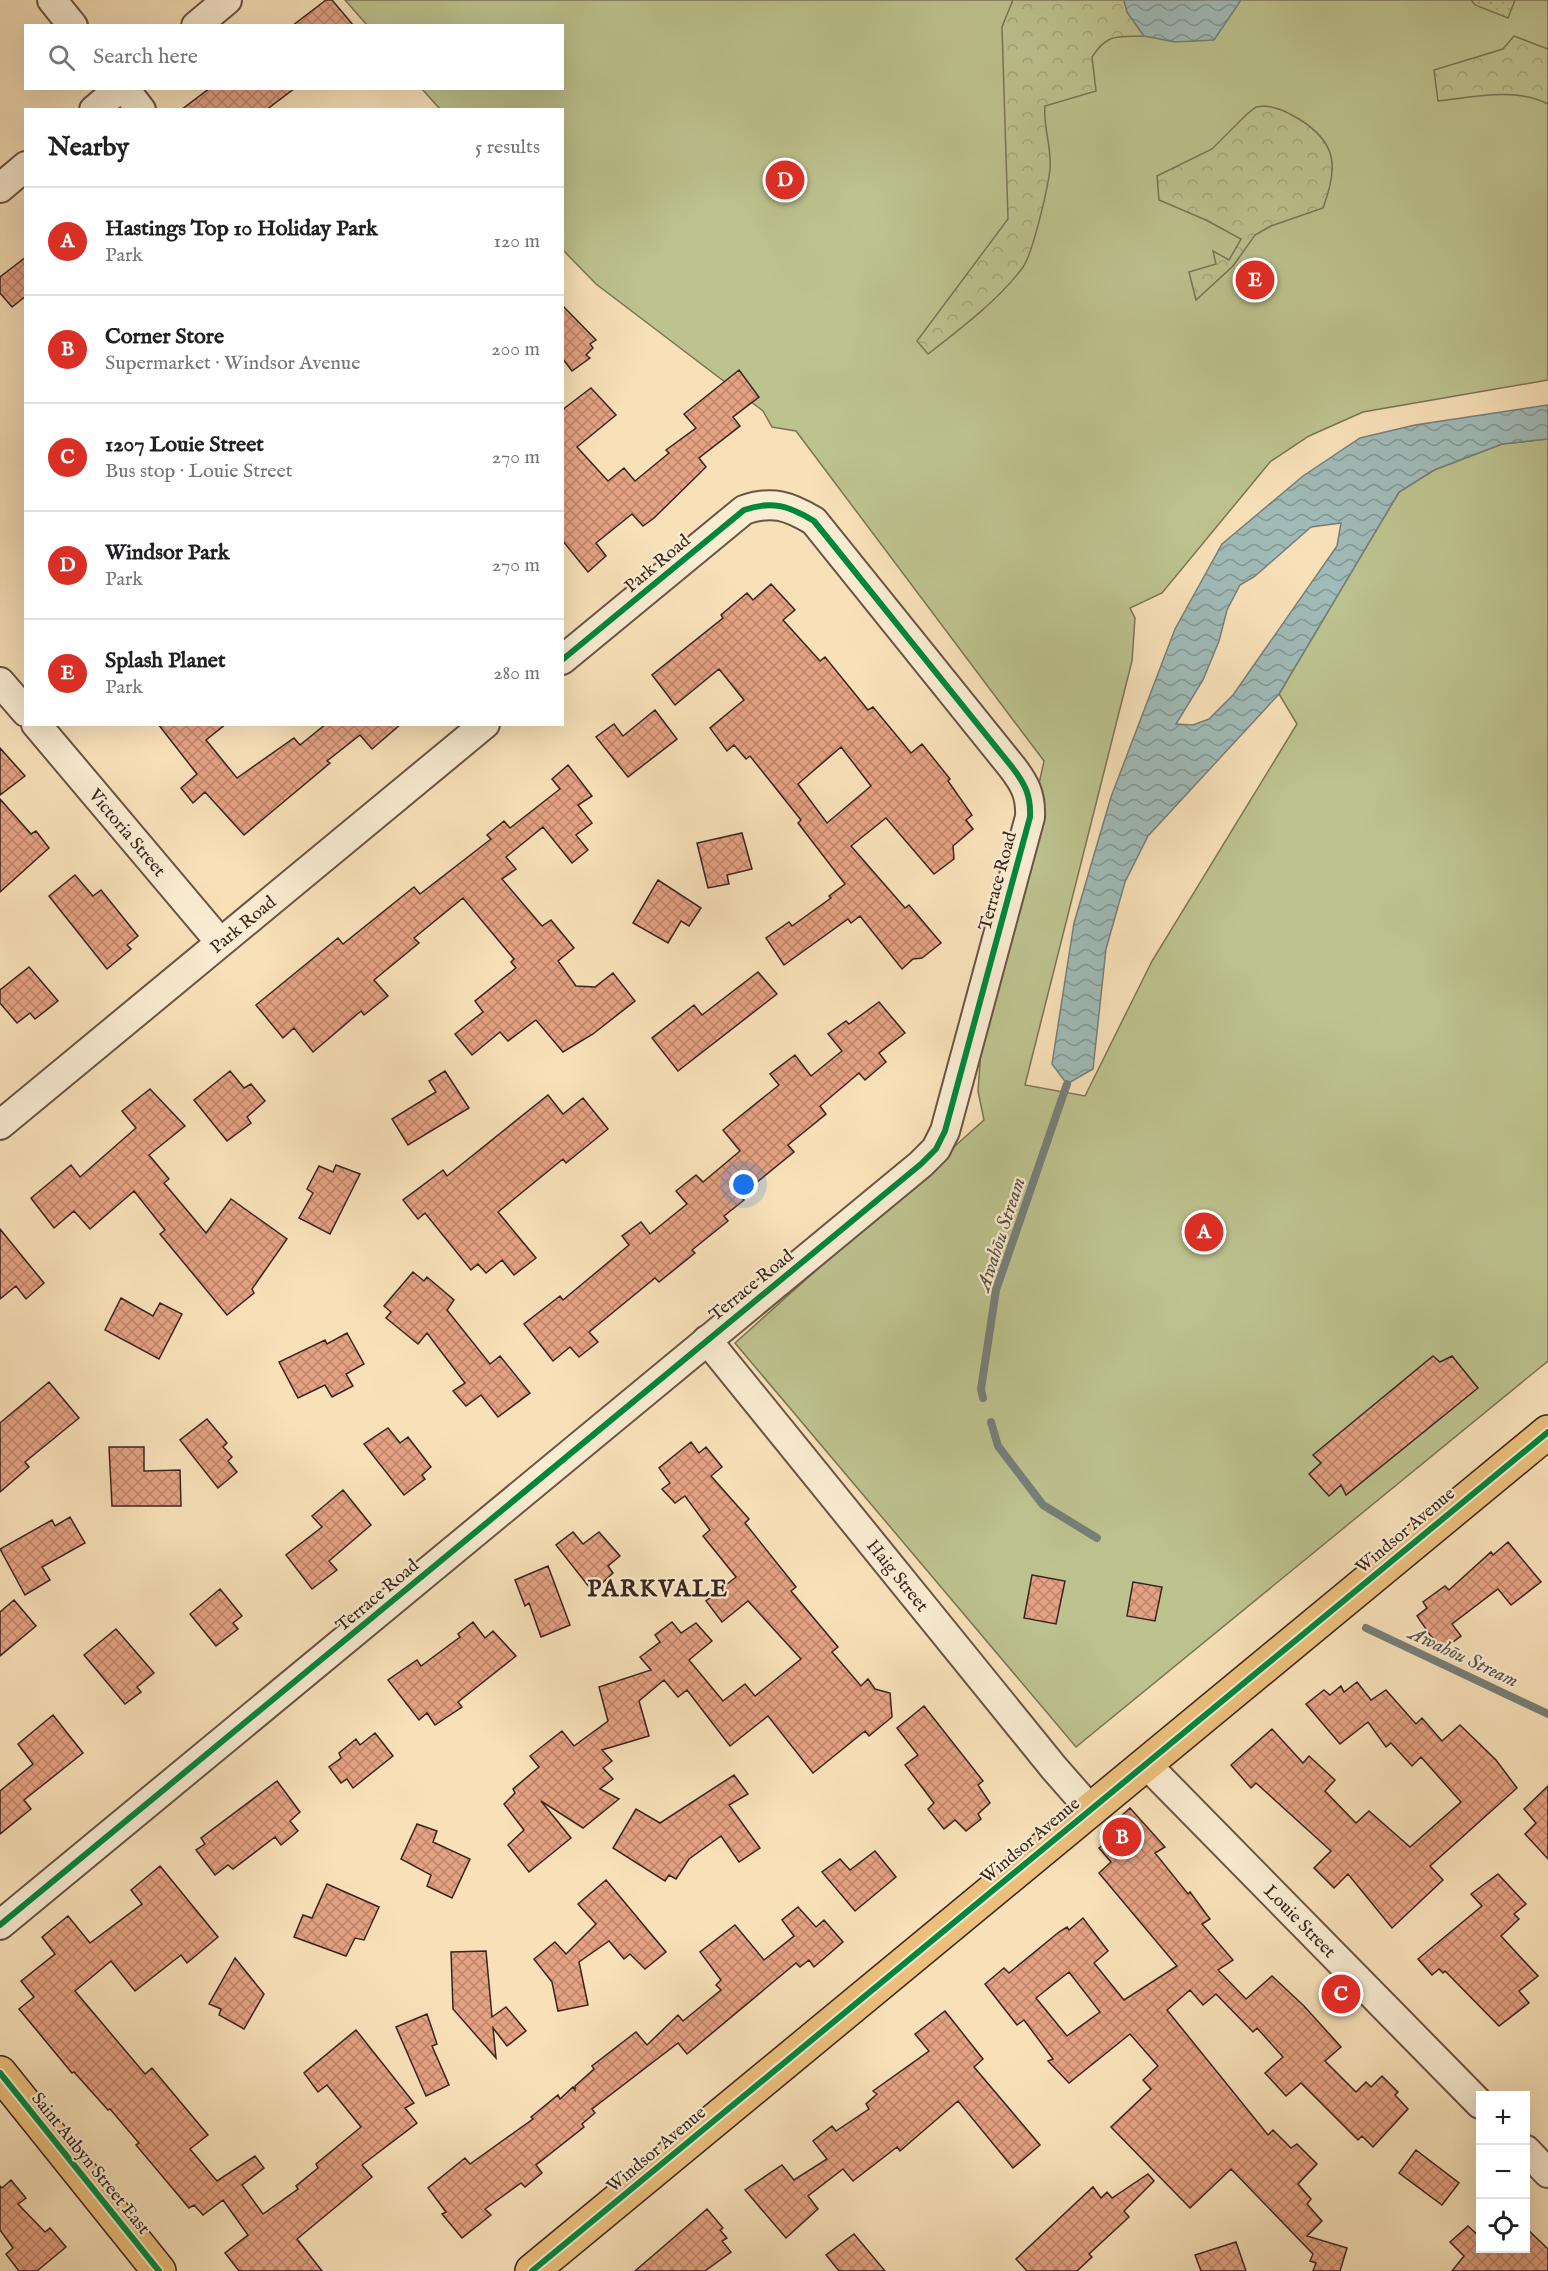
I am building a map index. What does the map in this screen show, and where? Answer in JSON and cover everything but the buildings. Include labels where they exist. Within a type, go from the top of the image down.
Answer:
[{"type":"main road","name":"Windsor Avenue","points":[[540,2269],[1090,1809],[1548,1432]]},
{"type":"main road","name":"Saint Aubyn Street East","points":[[0,2073],[159,2271]]},
{"type":"street","points":[[52,0],[71,24]]},
{"type":"street","points":[[198,24],[227,0]]},
{"type":"street","points":[[96,108],[118,90]]},
{"type":"street","points":[[126,90],[139,108]]},
{"type":"street","points":[[0,188],[24,168]]},
{"type":"street","name":"Park Road","points":[[567,647],[744,510],[760,505],[777,504]]},
{"type":"street","name":"Terrace Road","points":[[0,1924],[936,1149],[945,1131],[1030,817],[1030,800],[1027,788],[1005,757],[814,521],[794,509],[777,504]]},
{"type":"street","points":[[0,682],[24,710]]},
{"type":"street","name":"Victoria Street","points":[[38,726],[220,942]]},
{"type":"street","name":"Park Road","points":[[0,1125],[483,726]]},
{"type":"street","name":"Haig Street","points":[[707,1340],[1090,1809]]},
{"type":"street","name":"Louie Street","points":[[1146,1764],[1476,2100]]},
{"type":"street","points":[[1530,2154],[1548,2173]]},
{"type":"green space","points":[[345,0],[1548,0],[1548,380],[1363,412],[1309,436],[1270,462],[1162,593],[1130,608],[1135,618],[1132,661],[1025,1085],[1085,1096],[1152,961],[1297,724],[1279,694],[1399,492],[1434,470],[1502,444],[1548,439],[1548,1361],[1076,1747],[735,1343],[984,1120],[978,1091],[981,1049],[1044,761],[796,431],[772,427],[763,411],[596,284],[564,251],[564,108],[439,108],[423,90],[564,90],[564,24],[366,24]]},
{"type":"green space","points":[[1013,0],[1124,0],[1127,12],[1144,36],[1108,40],[1092,57],[1096,91],[1045,106],[1050,169],[1040,220],[1027,260],[1003,291],[928,354],[917,341],[1008,219],[1002,27]]},
{"type":"green space","points":[[1471,0],[1515,0],[1508,18],[1475,5]]},
{"type":"green space","points":[[1514,36],[1548,49],[1548,104],[1522,96],[1508,95],[1438,101],[1434,70],[1503,49]]},
{"type":"green space","points":[[1256,107],[1274,107],[1299,119],[1321,137],[1331,157],[1332,169],[1328,194],[1323,208],[1271,226],[1255,235],[1233,266],[1196,300],[1189,272],[1216,264],[1213,251],[1229,260],[1241,239],[1206,220],[1159,200],[1157,176],[1212,149],[1247,114]]},
{"type":"water","points":[[1124,0],[1241,0],[1214,40],[1175,42],[1144,36],[1127,12]]},
{"type":"water","points":[[1548,405],[1548,439],[1502,444],[1434,470],[1399,492],[1279,694],[1148,836],[1125,882],[1106,949],[1093,1069],[1067,1084],[1052,1064],[1074,923],[1111,797],[1175,629],[1222,544],[1303,476],[1360,438],[1415,425]],"holes":[[[1341,523],[1337,546],[1233,695],[1209,719],[1193,725],[1176,724],[1203,680],[1219,641],[1227,610],[1240,585],[1254,577],[1311,527]]]},
{"type":"waterway","name":"Awahōu Stream","points":[[983,1398],[981,1389],[996,1290],[1067,1084]]},
{"type":"waterway","name":"Awahōu Stream","points":[[991,1422],[998,1446],[1043,1505],[1097,1538]]},
{"type":"waterway","name":"Awahōu Stream","points":[[1366,1628],[1548,1714]]},
{"type":"cycle path","points":[[0,1925],[921,1164],[936,1149],[945,1131],[1030,817],[1028,796],[1024,784],[1012,767],[814,521],[780,506],[763,505],[744,510],[564,658]]},
{"type":"cycle path","points":[[532,2271],[1548,1432]]},
{"type":"cycle path","points":[[0,2073],[159,2271]]},
{"type":"place","name":"Windsor Park","points":[[785,180]]},
{"type":"place","name":"Splash Planet","points":[[1255,280]]},
{"type":"place","name":"Hastings Top 10 Holiday Park","points":[[1204,1232]]},
{"type":"place","name":"Corner Store","points":[[1122,1837]]},
{"type":"place","name":"1207 Louie Street","points":[[1341,1994]]},
{"type":"district","name":"PARKVALE","points":[[658,1588]]}]
